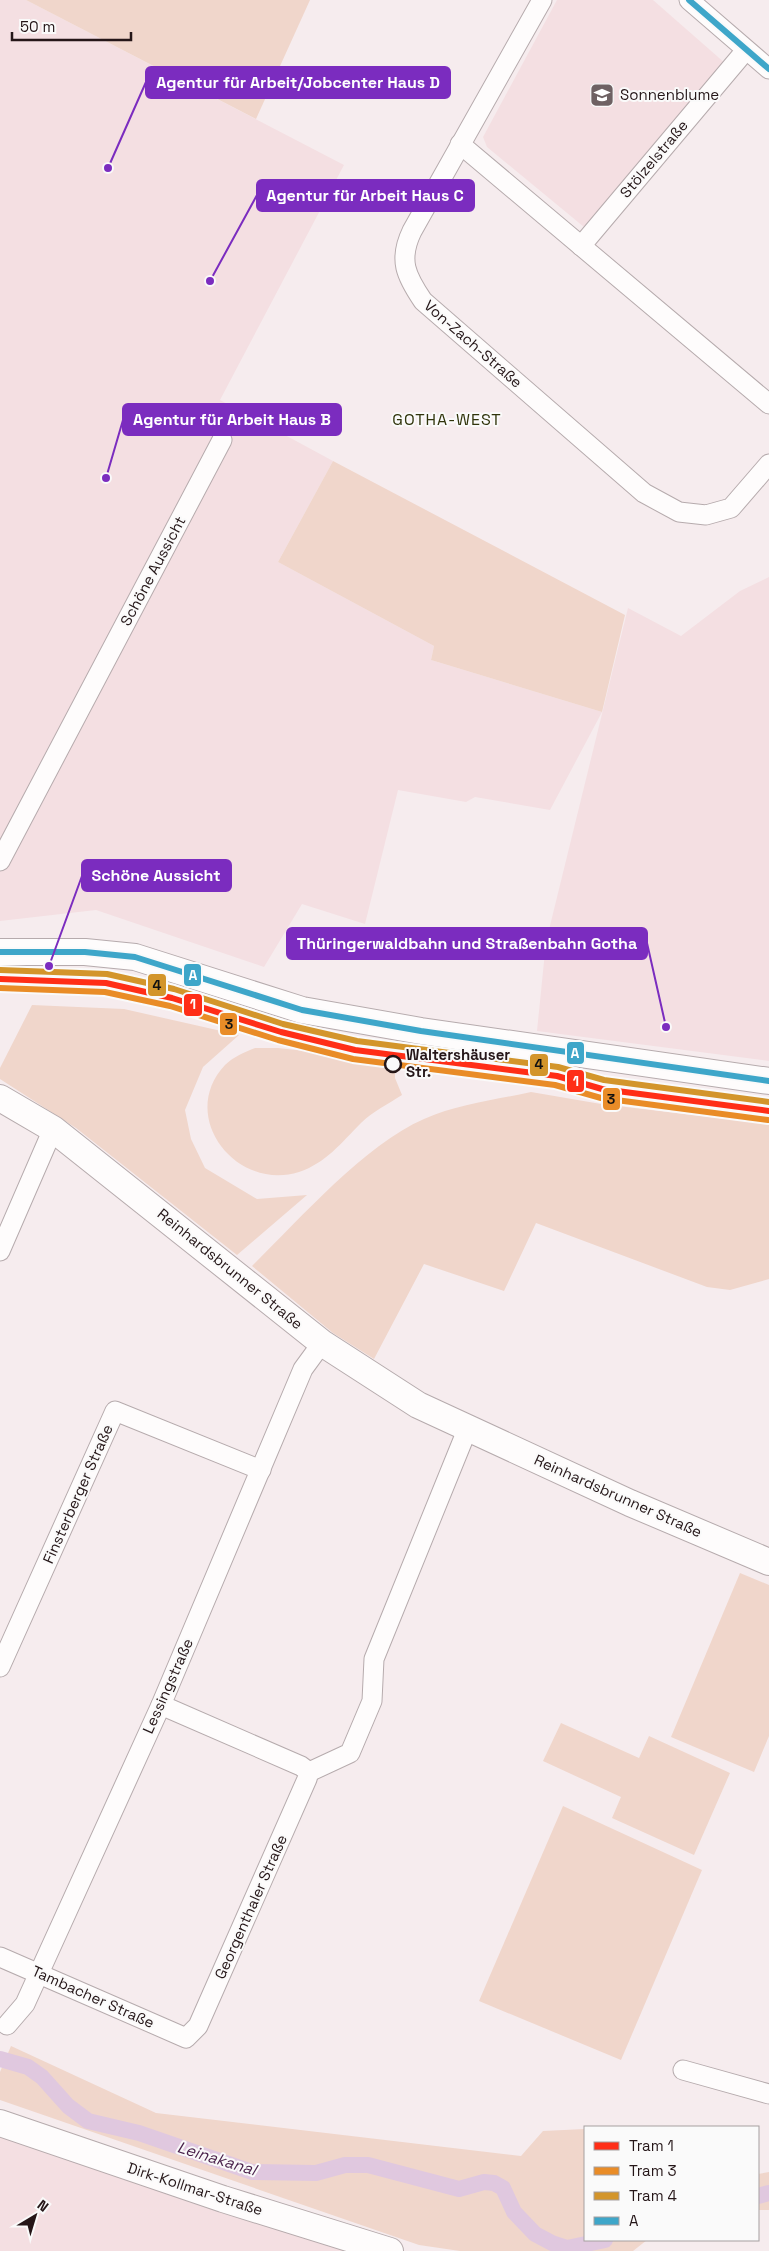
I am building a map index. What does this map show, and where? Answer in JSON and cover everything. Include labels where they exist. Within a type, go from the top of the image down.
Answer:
[{"type":"street","name":"Von-Zach-Straße","points":[[542,0],[407,240],[405,258],[407,277],[423,301],[644,493],[678,512],[706,515],[730,508],[769,464]]},
{"type":"street","points":[[689,0],[769,69]]},
{"type":"street","name":"Stölzelstraße","points":[[581,246],[746,50]]},
{"type":"street","points":[[460,144],[769,404]]},
{"type":"street","name":"Schöne Aussicht","points":[[0,861],[222,440]]},
{"type":"street","points":[[0,952],[85,952],[135,957],[302,1010],[421,1031],[769,1080]]},
{"type":"street","name":"Reinhardsbrunner Straße","points":[[0,1098],[53,1129],[322,1343],[418,1406],[467,1430],[769,1562]]},
{"type":"street","points":[[0,1251],[53,1129]]},
{"type":"street","name":"Lessingstraße","points":[[7,2025],[25,2004],[161,1705],[302,1369],[322,1343]]},
{"type":"street","name":"Finsterberger Straße","points":[[0,1667],[115,1411],[261,1470]]},
{"type":"street","points":[[161,1705],[301,1766],[309,1772],[350,1753],[372,1701],[374,1659],[467,1430]]},
{"type":"street","name":"Georgenthaler Straße","points":[[186,2038],[198,2026],[308,1779],[309,1772]]},
{"type":"street","name":"Tambacher Straße","points":[[0,1957],[186,2038]]},
{"type":"street","points":[[683,2070],[769,2094]]},
{"type":"street","name":"Dirk-Kollmar-Straße","points":[[0,2123],[223,2199],[390,2251]]},
{"type":"shaded area","points":[[0,0],[26,0],[344,165],[220,400],[333,461],[278,562],[434,646],[431,660],[602,712],[550,810],[475,797],[466,802],[398,790],[365,924],[302,904],[264,967],[96,910],[0,921]]},
{"type":"shaded area","points":[[26,0],[310,0],[256,119]]},
{"type":"shaded area","name":"Sonnenblume","points":[[557,0],[653,0],[726,64],[584,227],[487,147],[483,137]]},
{"type":"shaded area","points":[[333,461],[625,615],[602,712],[431,660],[434,646],[278,562]]},
{"type":"shaded area","points":[[769,577],[769,1061],[537,1031],[546,942],[628,608],[681,636],[740,591]]},
{"type":"shaded area","points":[[32,1005],[124,1009],[239,1035],[203,1067],[185,1110],[191,1139],[205,1168],[257,1199],[307,1195],[237,1255],[76,1128],[0,1079],[0,1068]]},
{"type":"shaded area","points":[[255,1048],[278,1048],[395,1061],[395,1078],[402,1095],[370,1115],[333,1152],[309,1168],[299,1172],[276,1175],[254,1171],[235,1160],[220,1145],[211,1127],[207,1106],[212,1085],[225,1065],[235,1057]]},
{"type":"shaded area","points":[[531,1092],[601,1104],[769,1124],[769,1279],[730,1290],[707,1287],[536,1223],[504,1291],[424,1264],[374,1359],[333,1333],[252,1266],[333,1185],[378,1146],[401,1131],[424,1119],[450,1110]]},
{"type":"shaded area","points":[[740,1573],[769,1585],[769,1736],[754,1772],[671,1737]]},
{"type":"shaded area","points":[[561,1723],[639,1758],[649,1736],[730,1773],[694,1855],[612,1818],[621,1797],[543,1761]]},
{"type":"shaded area","points":[[563,1806],[702,1870],[621,2060],[479,2001]]},
{"type":"shaded area","points":[[11,2046],[156,2113],[521,2156],[543,2131],[584,2129],[584,2241],[646,2241],[633,2251],[460,2251],[419,2245],[0,2100],[0,2072]]},
{"type":"shaded area","points":[[0,2137],[345,2251],[0,2251]]},
{"type":"shaded area","points":[[769,2172],[769,2210],[759,2210],[759,2174]]},
{"type":"waterway","name":"Leinakanal","points":[[0,2059],[28,2067],[42,2077],[68,2106],[88,2121],[139,2133],[252,2172],[316,2173],[345,2165],[368,2165],[459,2189],[484,2182],[494,2183],[503,2188],[514,2212],[535,2234],[567,2248],[600,2241]]},
{"type":"waterway","name":"Leinakanal","points":[[759,2196],[769,2193]]},
{"type":"tram line","name":"4","points":[[0,970],[107,974],[174,989],[283,1024],[357,1041],[558,1067],[604,1080],[769,1102]]},
{"type":"tram line","name":"1","points":[[0,979],[106,983],[172,998],[281,1032],[355,1050],[557,1076],[602,1089],[769,1111]]},
{"type":"tram line","name":"3","points":[[0,988],[105,992],[170,1006],[278,1040],[353,1059],[555,1085],[601,1098],[768,1120]]},
{"type":"transit line","name":"A","points":[[689,0],[769,69]]},
{"type":"transit line","name":"A","points":[[0,952],[85,952],[135,957],[302,1010],[421,1031],[769,1081]]},
{"type":"place","name":"Sonnenblume","points":[[602,95]]},
{"type":"place","name":"Agentur für Arbeit/Jobcenter Haus D","points":[[108,168]]},
{"type":"place","name":"Agentur für Arbeit Haus C","points":[[210,281]]},
{"type":"place","name":"Agentur für Arbeit Haus B","points":[[106,478]]},
{"type":"place","name":"Schöne Aussicht","points":[[49,966]]},
{"type":"place","name":"Thüringerwaldbahn und Straßenbahn Gotha","points":[[666,1027]]},
{"type":"place","name":"Waltershäuser Str.","points":[[393,1064]]},
{"type":"district","name":"GOTHA-WEST","points":[[447,419]]}]
